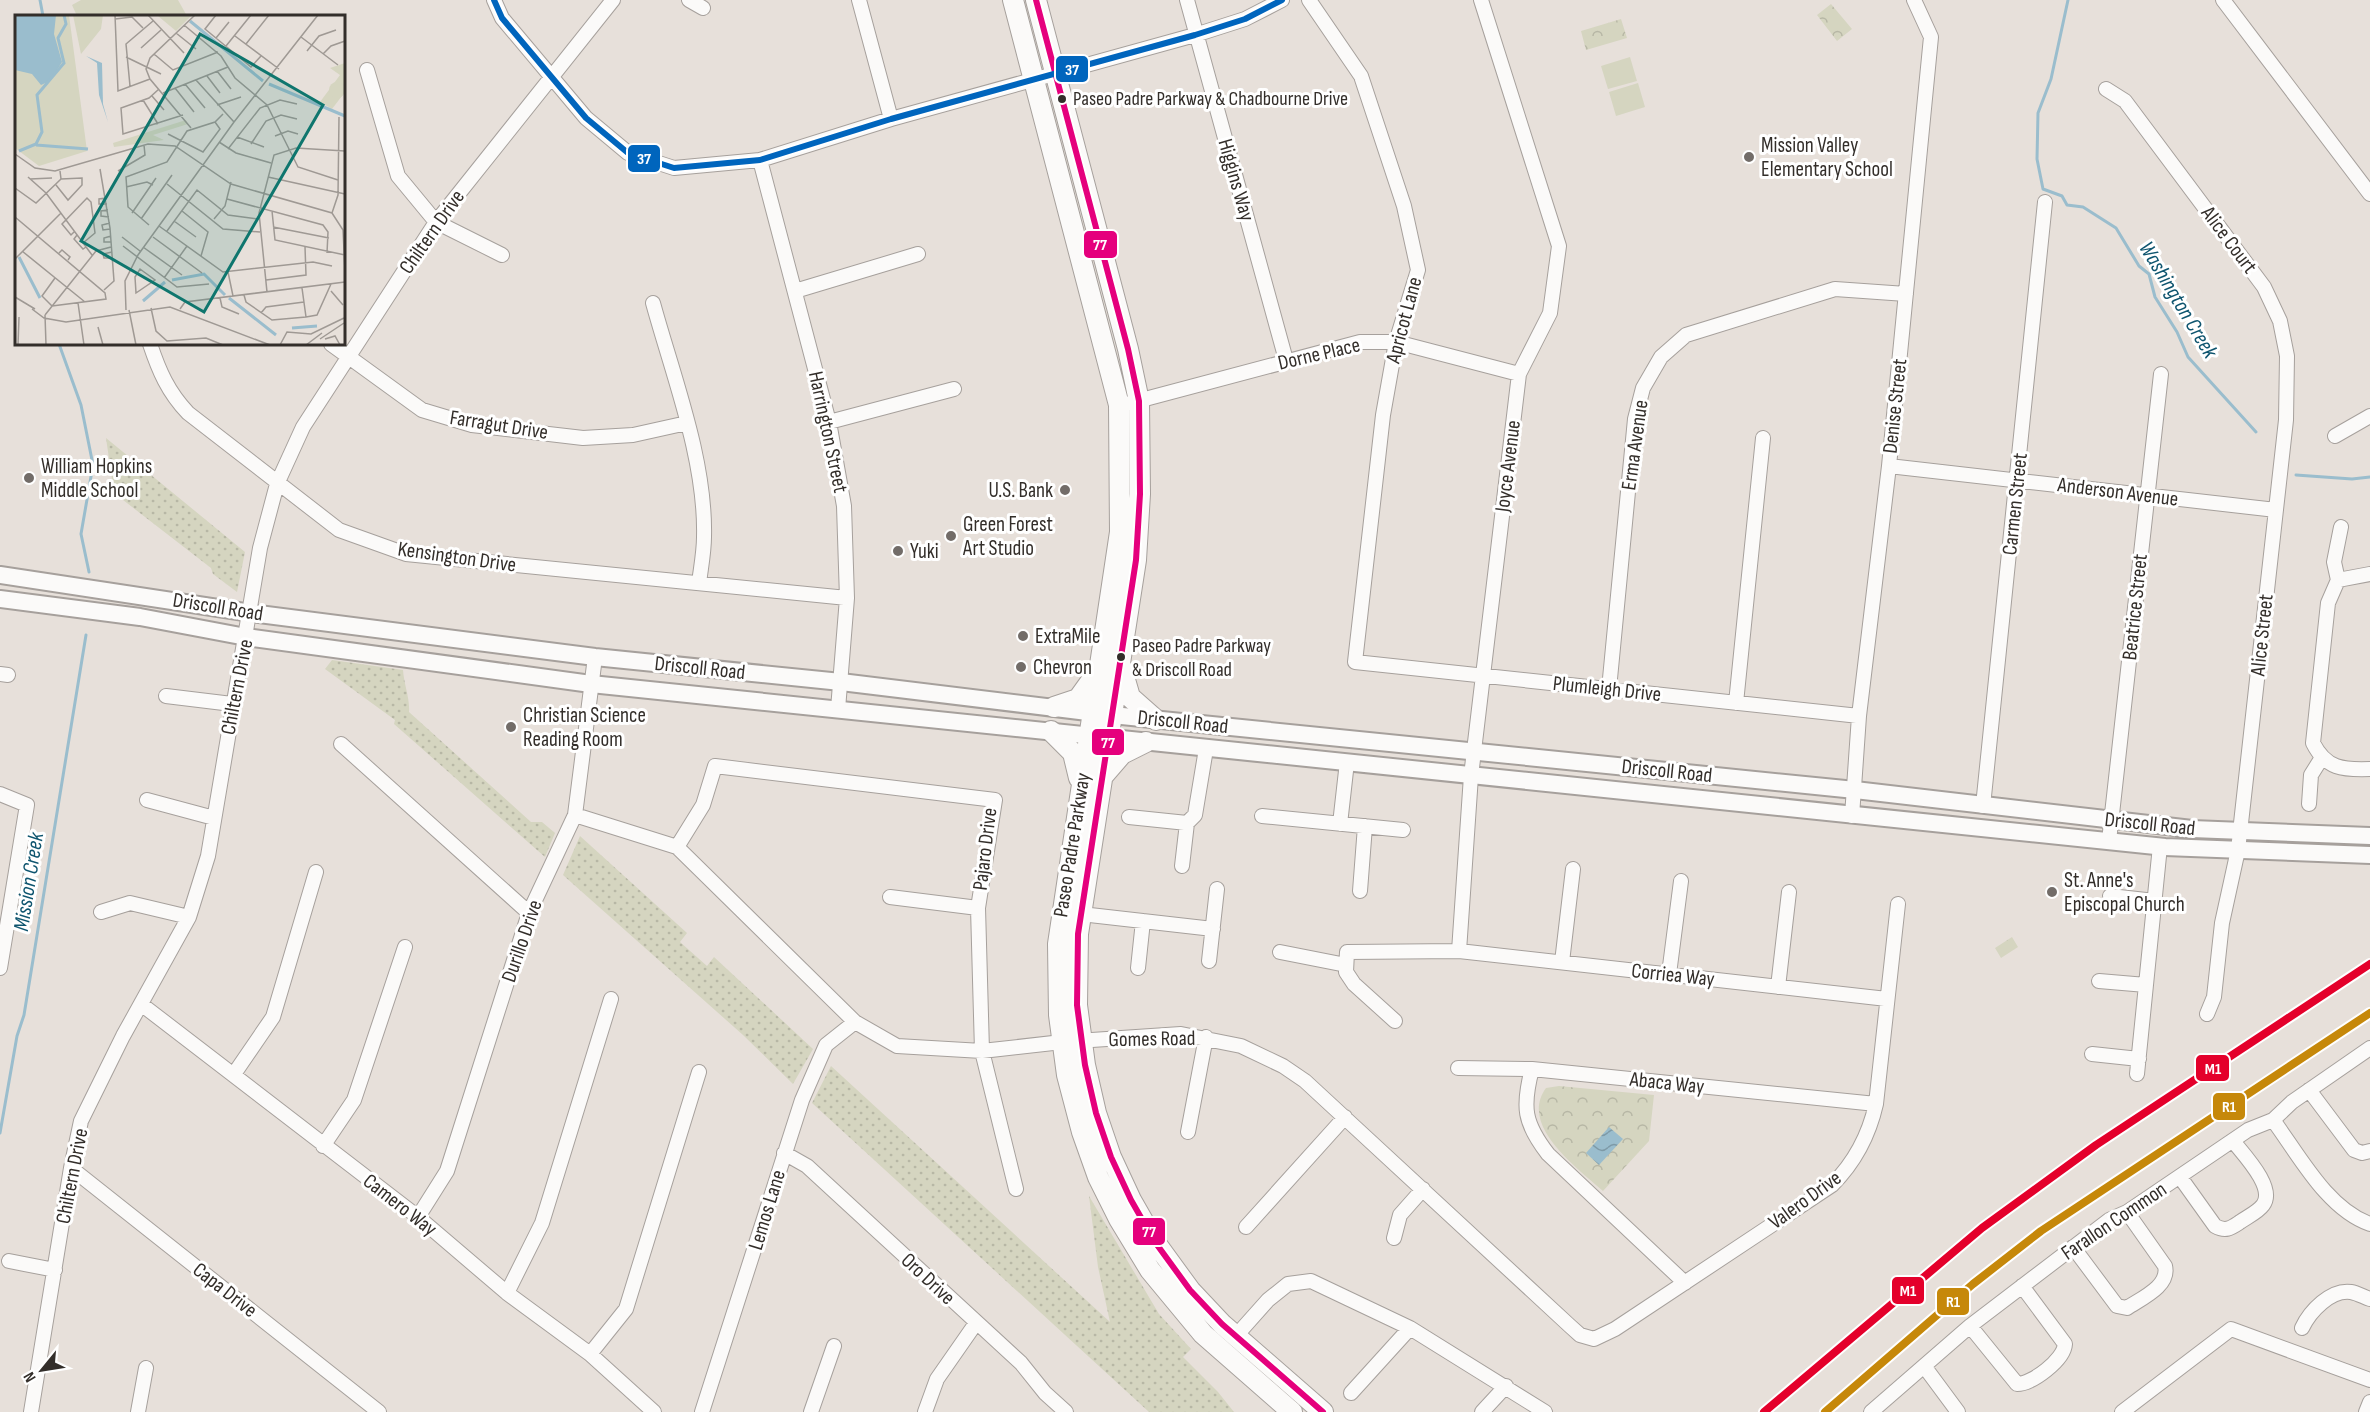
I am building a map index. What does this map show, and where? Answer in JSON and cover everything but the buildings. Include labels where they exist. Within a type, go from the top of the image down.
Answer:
[{"type":"main road","name":"Paseo Padre Parkway","points":[[1013,0],[1119,405],[1120,532],[1100,667],[1101,778],[1081,914],[1071,1041],[1075,1109],[1094,1166],[1119,1219],[1157,1280],[1203,1334],[1292,1412]]},
{"type":"main road","name":"Paseo Padre Parkway","points":[[1036,0],[1125,337],[1139,401],[1140,485],[1136,560],[1120,662],[1102,714]]},
{"type":"main road","points":[[1120,662],[1130,697],[1156,720]]},
{"type":"main road","points":[[1054,707],[1078,699],[1100,667]]},
{"type":"main road","points":[[1051,731],[1073,753],[1081,786]]},
{"type":"main road","name":"Paseo Padre Parkway","points":[[1099,736],[1081,786],[1058,944],[1057,991],[1071,1041],[1116,1167],[1136,1210],[1176,1271],[1205,1307],[1235,1337],[1323,1412]]},
{"type":"main road","points":[[1101,778],[1122,754],[1146,742]]},
{"type":"main road","points":[[1157,1280],[1212,1330],[1235,1337]]},
{"type":"street","points":[[494,0],[502,18],[586,118],[628,153],[674,168],[760,160],[891,119],[1245,20],[1282,0]]},
{"type":"street","name":"Chiltern Drive","points":[[31,1412],[71,1168],[81,1121],[189,917],[208,856],[232,704],[251,613],[260,548],[277,484],[303,427],[436,222],[550,76],[613,0]]},
{"type":"street","points":[[689,0],[703,8]]},
{"type":"street","points":[[859,0],[891,119]]},
{"type":"street","name":"Higgins Way","points":[[1187,0],[1286,360]]},
{"type":"street","name":"Apricot Lane","points":[[1310,0],[1361,76],[1404,206],[1418,270],[1396,342],[1383,415],[1355,662]]},
{"type":"street","name":"Joyce Avenue","points":[[1459,951],[1471,776],[1519,374],[1550,313],[1559,246],[1481,0]]},
{"type":"street","name":"Denise Street","points":[[1852,816],[1858,716],[1889,466],[1931,37],[1914,0]]},
{"type":"street","points":[[2223,0],[2370,194]]},
{"type":"street","points":[[367,70],[398,176],[436,222],[502,255]]},
{"type":"street","name":"Alice Court","points":[[2106,89],[2125,102],[2264,287],[2280,321],[2288,356],[2286,420]]},
{"type":"street","name":"Harrington Street","points":[[760,160],[829,422],[844,506],[847,598],[838,709]]},
{"type":"street","name":"Carmen Street","points":[[1983,806],[2045,202]]},
{"type":"street","points":[[795,291],[918,254]]},
{"type":"street","name":"Erma Avenue","points":[[1609,689],[1635,419],[1643,388],[1661,357],[1686,335],[1835,289],[1906,294]]},
{"type":"street","points":[[653,303],[687,423],[700,484],[704,536],[699,583]]},
{"type":"street","name":"Dorne Place","points":[[1119,405],[1360,342],[1396,342],[1519,374]]},
{"type":"street","name":"Kensington Drive","points":[[150,345],[161,376],[172,397],[188,413],[339,530],[406,554],[847,598]]},
{"type":"street","name":"Farragut Drive","points":[[332,345],[422,410],[472,425],[583,438],[633,435],[687,423]]},
{"type":"street","name":"Beatrice Street","points":[[2109,841],[2160,374]]},
{"type":"street","points":[[829,422],[954,389]]},
{"type":"street","points":[[2335,436],[2370,416]]},
{"type":"street","name":"Alice Street","points":[[2207,1014],[2214,997],[2222,923],[2238,850],[2286,420]]},
{"type":"street","points":[[1736,703],[1763,438]]},
{"type":"street","name":"Anderson Avenue","points":[[1889,466],[2276,510]]},
{"type":"street","points":[[2341,527],[2334,562],[2338,580],[2328,603],[2313,743],[2321,759],[2342,768],[2370,769]]},
{"type":"street","points":[[2338,580],[2370,574]]},
{"type":"street","name":"Driscoll Road","points":[[0,575],[251,613],[595,657],[841,682],[1156,720],[1855,790],[2112,820],[2240,832],[2370,836]]},
{"type":"street","name":"Driscoll Road","points":[[0,599],[140,618],[246,637],[591,684],[2160,846],[2370,855]]},
{"type":"street","name":"Durillo Drive","points":[[418,1217],[447,1171],[529,913],[575,815],[595,657]]},
{"type":"street","name":"Plumleigh Drive","points":[[1355,662],[1858,716]]},
{"type":"street","points":[[166,696],[232,704]]},
{"type":"street","points":[[341,744],[529,913]]},
{"type":"street","points":[[1182,866],[1187,823],[1195,815],[1206,749]]},
{"type":"street","points":[[2308,804],[2311,775],[2321,759]]},
{"type":"street","points":[[1340,824],[1347,762]]},
{"type":"street","name":"Pajaro Drive","points":[[677,847],[703,805],[715,766],[995,800],[978,908],[982,1052],[1016,1189]]},
{"type":"street","points":[[0,794],[27,805],[0,968]]},
{"type":"street","points":[[147,800],[214,818]]},
{"type":"street","name":"Gomes Road","points":[[575,815],[677,847],[855,1022],[897,1046],[982,1052],[1071,1041],[1181,1034],[1206,1037],[1241,1046],[1283,1066],[1345,1117],[1580,1335],[1594,1339]]},
{"type":"street","points":[[1262,816],[1403,830]]},
{"type":"street","points":[[1129,817],[1187,823]]},
{"type":"street","points":[[1360,891],[1365,826]]},
{"type":"street","points":[[2137,1074],[2160,846]]},
{"type":"street","points":[[1562,962],[1573,869]]},
{"type":"street","points":[[234,1074],[273,1017],[316,872]]},
{"type":"street","points":[[1669,974],[1681,881]]},
{"type":"street","points":[[1209,961],[1217,889]]},
{"type":"street","points":[[1778,987],[1790,892]]},
{"type":"street","points":[[2110,896],[2155,901]]},
{"type":"street","points":[[890,897],[978,908]]},
{"type":"street","points":[[101,912],[130,903],[189,917]]},
{"type":"street","name":"Valero Drive","points":[[1594,1339],[1615,1329],[1832,1185],[1848,1170],[1871,1128],[1876,1104],[1898,904]]},
{"type":"street","points":[[1081,914],[1213,929]]},
{"type":"street","points":[[1138,968],[1143,921]]},
{"type":"street","points":[[323,1146],[354,1100],[405,947]]},
{"type":"street","name":"Corriea Way","points":[[1346,965],[1347,952],[1459,951],[1887,999]]},
{"type":"street","points":[[1280,952],[1346,965],[1346,972],[1354,984],[1395,1021]]},
{"type":"street","points":[[2099,981],[2146,985]]},
{"type":"street","points":[[507,1293],[542,1223],[611,999]]},
{"type":"street","name":"Camero Way","points":[[141,1004],[418,1217],[507,1293],[590,1354],[654,1412]]},
{"type":"street","name":"Lemos Lane","points":[[702,1412],[802,1100],[826,1046],[855,1022]]},
{"type":"street","points":[[1188,1132],[1206,1037]]},
{"type":"street","points":[[2366,1051],[2370,1066]]},
{"type":"street","name":"Farallon Common","points":[[1875,1411],[1970,1326],[2109,1220],[2127,1212],[2248,1130],[2273,1120],[2309,1090],[2366,1051]]},
{"type":"street","points":[[2092,1054],[2139,1059]]},
{"type":"street","name":"Abaca Way","points":[[1458,1068],[1532,1069],[1876,1104]]},
{"type":"street","points":[[1532,1069],[1525,1097],[1527,1120],[1535,1137],[1548,1154],[1685,1282]]},
{"type":"street","points":[[590,1354],[626,1309],[699,1072]]},
{"type":"street","points":[[2309,1090],[2354,1150],[2362,1153],[2370,1151]]},
{"type":"street","points":[[1246,1227],[1345,1117]]},
{"type":"street","points":[[2273,1120],[2341,1208],[2358,1220],[2370,1224]]},
{"type":"street","points":[[2180,1177],[2215,1226],[2222,1230],[2230,1229],[2262,1207],[2267,1197],[2267,1187],[2233,1141]]},
{"type":"street","name":"Oro Drive","points":[[784,1153],[807,1166],[1021,1363],[1045,1393],[1065,1412]]},
{"type":"street","name":"Capa Drive","points":[[71,1168],[379,1412]]},
{"type":"street","points":[[1394,1238],[1400,1215],[1423,1189]]},
{"type":"street","points":[[2073,1247],[2117,1306],[2127,1308],[2163,1282],[2167,1274],[2165,1266],[2127,1212]]},
{"type":"street","points":[[9,1261],[55,1270]]},
{"type":"street","points":[[1235,1337],[1268,1300],[1288,1284],[1311,1281],[1410,1328],[1545,1412]]},
{"type":"street","points":[[1970,1326],[2017,1384],[2025,1384],[2059,1358],[2064,1352],[2065,1344],[2022,1286]]},
{"type":"street","points":[[2302,1328],[2309,1313],[2337,1293],[2351,1292],[2370,1299]]},
{"type":"street","points":[[925,1412],[937,1379],[976,1323]]},
{"type":"street","points":[[1351,1393],[1410,1328]]},
{"type":"street","points":[[2122,1412],[2231,1329],[2370,1380]]},
{"type":"street","points":[[811,1412],[834,1346]]},
{"type":"street","points":[[1924,1366],[1958,1412]]},
{"type":"street","points":[[138,1412],[146,1368]]},
{"type":"street","points":[[1482,1412],[1506,1386]]},
{"type":"street","points":[[2366,1412],[2370,1402]]},
{"type":"green space","points":[[81,0],[178,0],[186,15],[77,15],[72,5]]},
{"type":"green space","points":[[1831,4],[1852,29],[1837,41],[1817,15]]},
{"type":"green space","points":[[1621,19],[1627,38],[1586,50],[1581,31]]},
{"type":"green space","points":[[1630,57],[1637,81],[1608,89],[1601,66]]},
{"type":"green space","points":[[1638,83],[1645,107],[1616,116],[1609,92]]},
{"type":"green space","points":[[106,438],[245,552],[237,592],[213,574],[211,568],[114,493]]},
{"type":"green space","points":[[332,660],[403,670],[409,712],[531,822],[542,822],[555,833],[545,857],[394,724],[395,720],[325,669]]},
{"type":"green space","points":[[580,836],[687,933],[680,942],[707,966],[714,957],[813,1049],[793,1084],[743,1035],[563,875]]},
{"type":"green space","points":[[2012,937],[2018,947],[2001,958],[1995,948]]},
{"type":"green space","points":[[831,1066],[1110,1322],[1098,1267],[1089,1196],[1159,1314],[1191,1349],[1183,1357],[1218,1392],[1234,1412],[1149,1412],[812,1103]]},
{"type":"green space","points":[[1559,1086],[1654,1095],[1649,1141],[1603,1191],[1567,1159],[1545,1131],[1540,1117],[1539,1102],[1546,1088]]},
{"type":"water","points":[[1609,1127],[1623,1139],[1599,1165],[1586,1153]]},
{"type":"waterway","name":"Mission Creek","points":[[40,0],[43,15]]},
{"type":"waterway","name":"Washington Creek","points":[[2068,0],[2051,79],[2038,113],[2037,159],[2043,189],[2062,196],[2067,205],[2083,207],[2116,228],[2139,266],[2149,274],[2155,297],[2177,332],[2188,357],[2256,432]]},
{"type":"waterway","name":"Mission Creek","points":[[59,345],[81,405],[93,465],[81,534],[89,572]]},
{"type":"waterway","name":"Washington Creek","points":[[2296,475],[2352,479],[2370,477]]},
{"type":"waterway","name":"Mission Creek","points":[[0,1133],[17,1036],[24,1015],[86,635]]},
{"type":"railway","points":[[1825,1412],[1973,1284],[2041,1231],[2370,1013]]},
{"type":"transit line","name":"37","points":[[494,0],[502,18],[586,118],[628,153],[674,168],[760,160],[891,119],[1195,35],[1245,19],[1282,0]]},
{"type":"transit line","name":"77","points":[[1036,0],[1128,349],[1139,401],[1140,494],[1136,560],[1078,934],[1077,1005],[1085,1065],[1096,1113],[1111,1157],[1131,1200],[1155,1242],[1190,1290],[1222,1324],[1323,1412]]},
{"type":"transit line","name":"M1","points":[[1764,1412],[1982,1228],[2096,1145],[2370,964]]},
{"type":"transit line","name":"R1","points":[[1825,1412],[1973,1284],[2041,1231],[2370,1013]]},
{"type":"place","name":"Paseo Padre Parkway & Chadbourne Drive","points":[[1062,99]]},
{"type":"place","name":"Mission Valley Elementary School","points":[[1749,157]]},
{"type":"place","name":"William Hopkins Middle School","points":[[29,478]]},
{"type":"place","name":"U.S. Bank","points":[[1065,490]]},
{"type":"place","name":"Green Forest Art Studio","points":[[951,536]]},
{"type":"place","name":"Yuki","points":[[898,551]]},
{"type":"place","name":"ExtraMile","points":[[1023,636]]},
{"type":"place","name":"Paseo Padre Parkway & Driscoll Road","points":[[1121,657]]},
{"type":"place","name":"Chevron","points":[[1021,667]]},
{"type":"place","name":"Christian Science Reading Room","points":[[511,727]]},
{"type":"place","name":"St. Anne's Episcopal Church","points":[[2052,892]]}]
